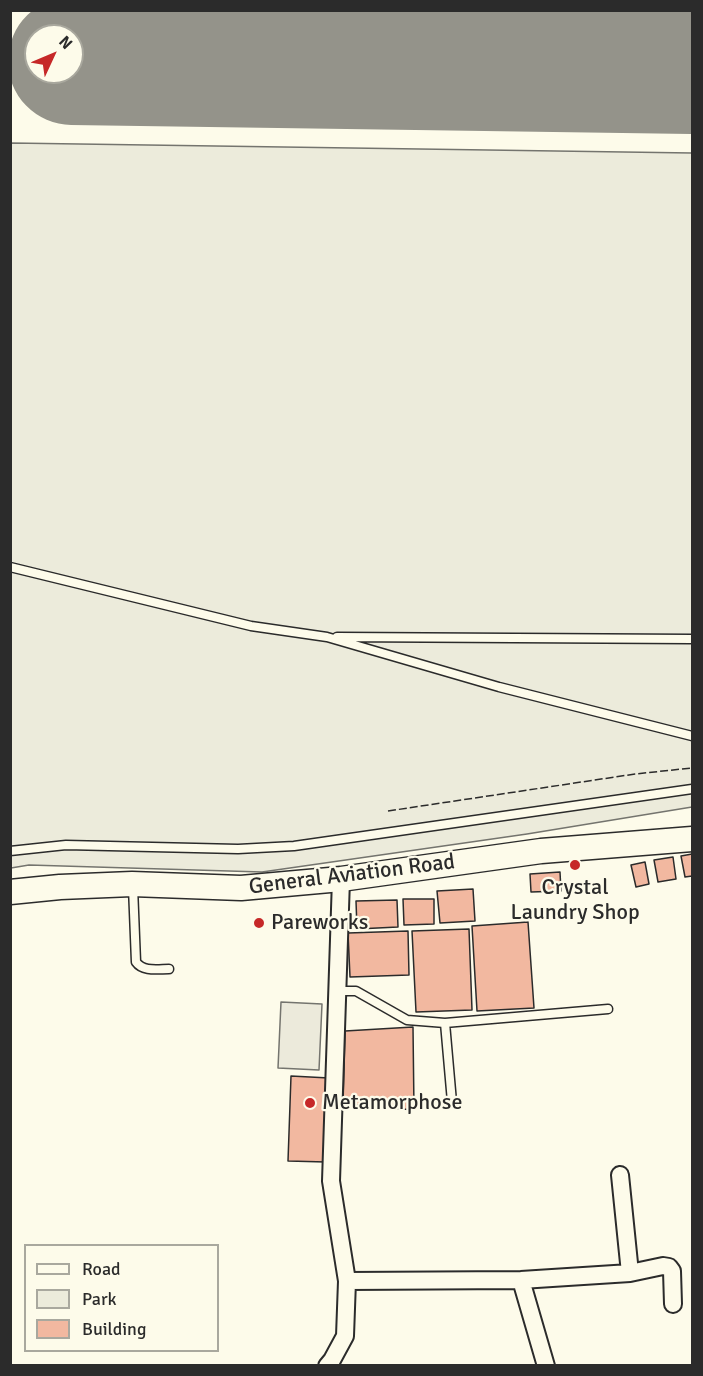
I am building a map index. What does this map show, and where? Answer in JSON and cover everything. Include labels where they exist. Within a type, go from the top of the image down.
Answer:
[{"type":"main road","name":"General Aviation Road","points":[[10,892],[132,884],[241,888],[341,879],[541,851],[693,839]]},
{"type":"street","points":[[331,1364],[345,1336],[346,1281],[331,1181],[341,879]]},
{"type":"street","points":[[620,1175],[630,1273]]},
{"type":"street","points":[[346,1281],[521,1280],[630,1273],[663,1266],[669,1267],[672,1271],[673,1304]]},
{"type":"street","points":[[521,1280],[546,1365]]},
{"type":"lane","points":[[10,567],[251,626],[327,637],[693,639]]},
{"type":"lane","points":[[327,637],[499,687],[693,736]]},
{"type":"lane","points":[[10,851],[66,846],[238,849],[294,846],[693,789]]},
{"type":"lane","points":[[132,884],[136,962],[139,967],[169,969]]},
{"type":"lane","points":[[337,991],[356,991],[407,1020],[445,1023],[608,1009]]},
{"type":"lane","points":[[445,1023],[452,1102]]},
{"type":"green space","points":[[11,143],[692,153],[692,807],[527,834],[262,872],[29,865],[11,868]]},
{"type":"shaded area","points":[[281,1002],[322,1004],[319,1070],[278,1068]]},
{"type":"building","points":[[692,854],[692,876],[685,877],[681,856]]},
{"type":"building","points":[[673,857],[676,879],[658,882],[654,860]]},
{"type":"building","points":[[645,862],[649,884],[636,887],[631,865]]},
{"type":"building","points":[[560,872],[561,891],[531,892],[530,874]]},
{"type":"building","points":[[473,889],[475,921],[440,923],[437,891]]},
{"type":"building","points":[[403,899],[434,899],[434,924],[404,925]]},
{"type":"building","points":[[397,900],[398,927],[357,929],[356,901]]},
{"type":"building","points":[[528,922],[534,1008],[477,1011],[472,926]]},
{"type":"building","points":[[469,929],[472,1010],[416,1012],[412,931]]},
{"type":"building","points":[[408,931],[409,975],[350,977],[348,933]]},
{"type":"building","points":[[413,1027],[414,1110],[343,1104],[345,1031]]},
{"type":"building","points":[[291,1076],[329,1078],[326,1162],[288,1161]]},
{"type":"runway","points":[[84,61],[692,70]]},
{"type":"fence","points":[[388,811],[635,774],[692,768]]},
{"type":"place","name":"Crystal Laundry Shop","points":[[575,865]]},
{"type":"place","name":"Pareworks","points":[[259,923]]},
{"type":"place","name":"Metamorphose","points":[[310,1103]]}]
